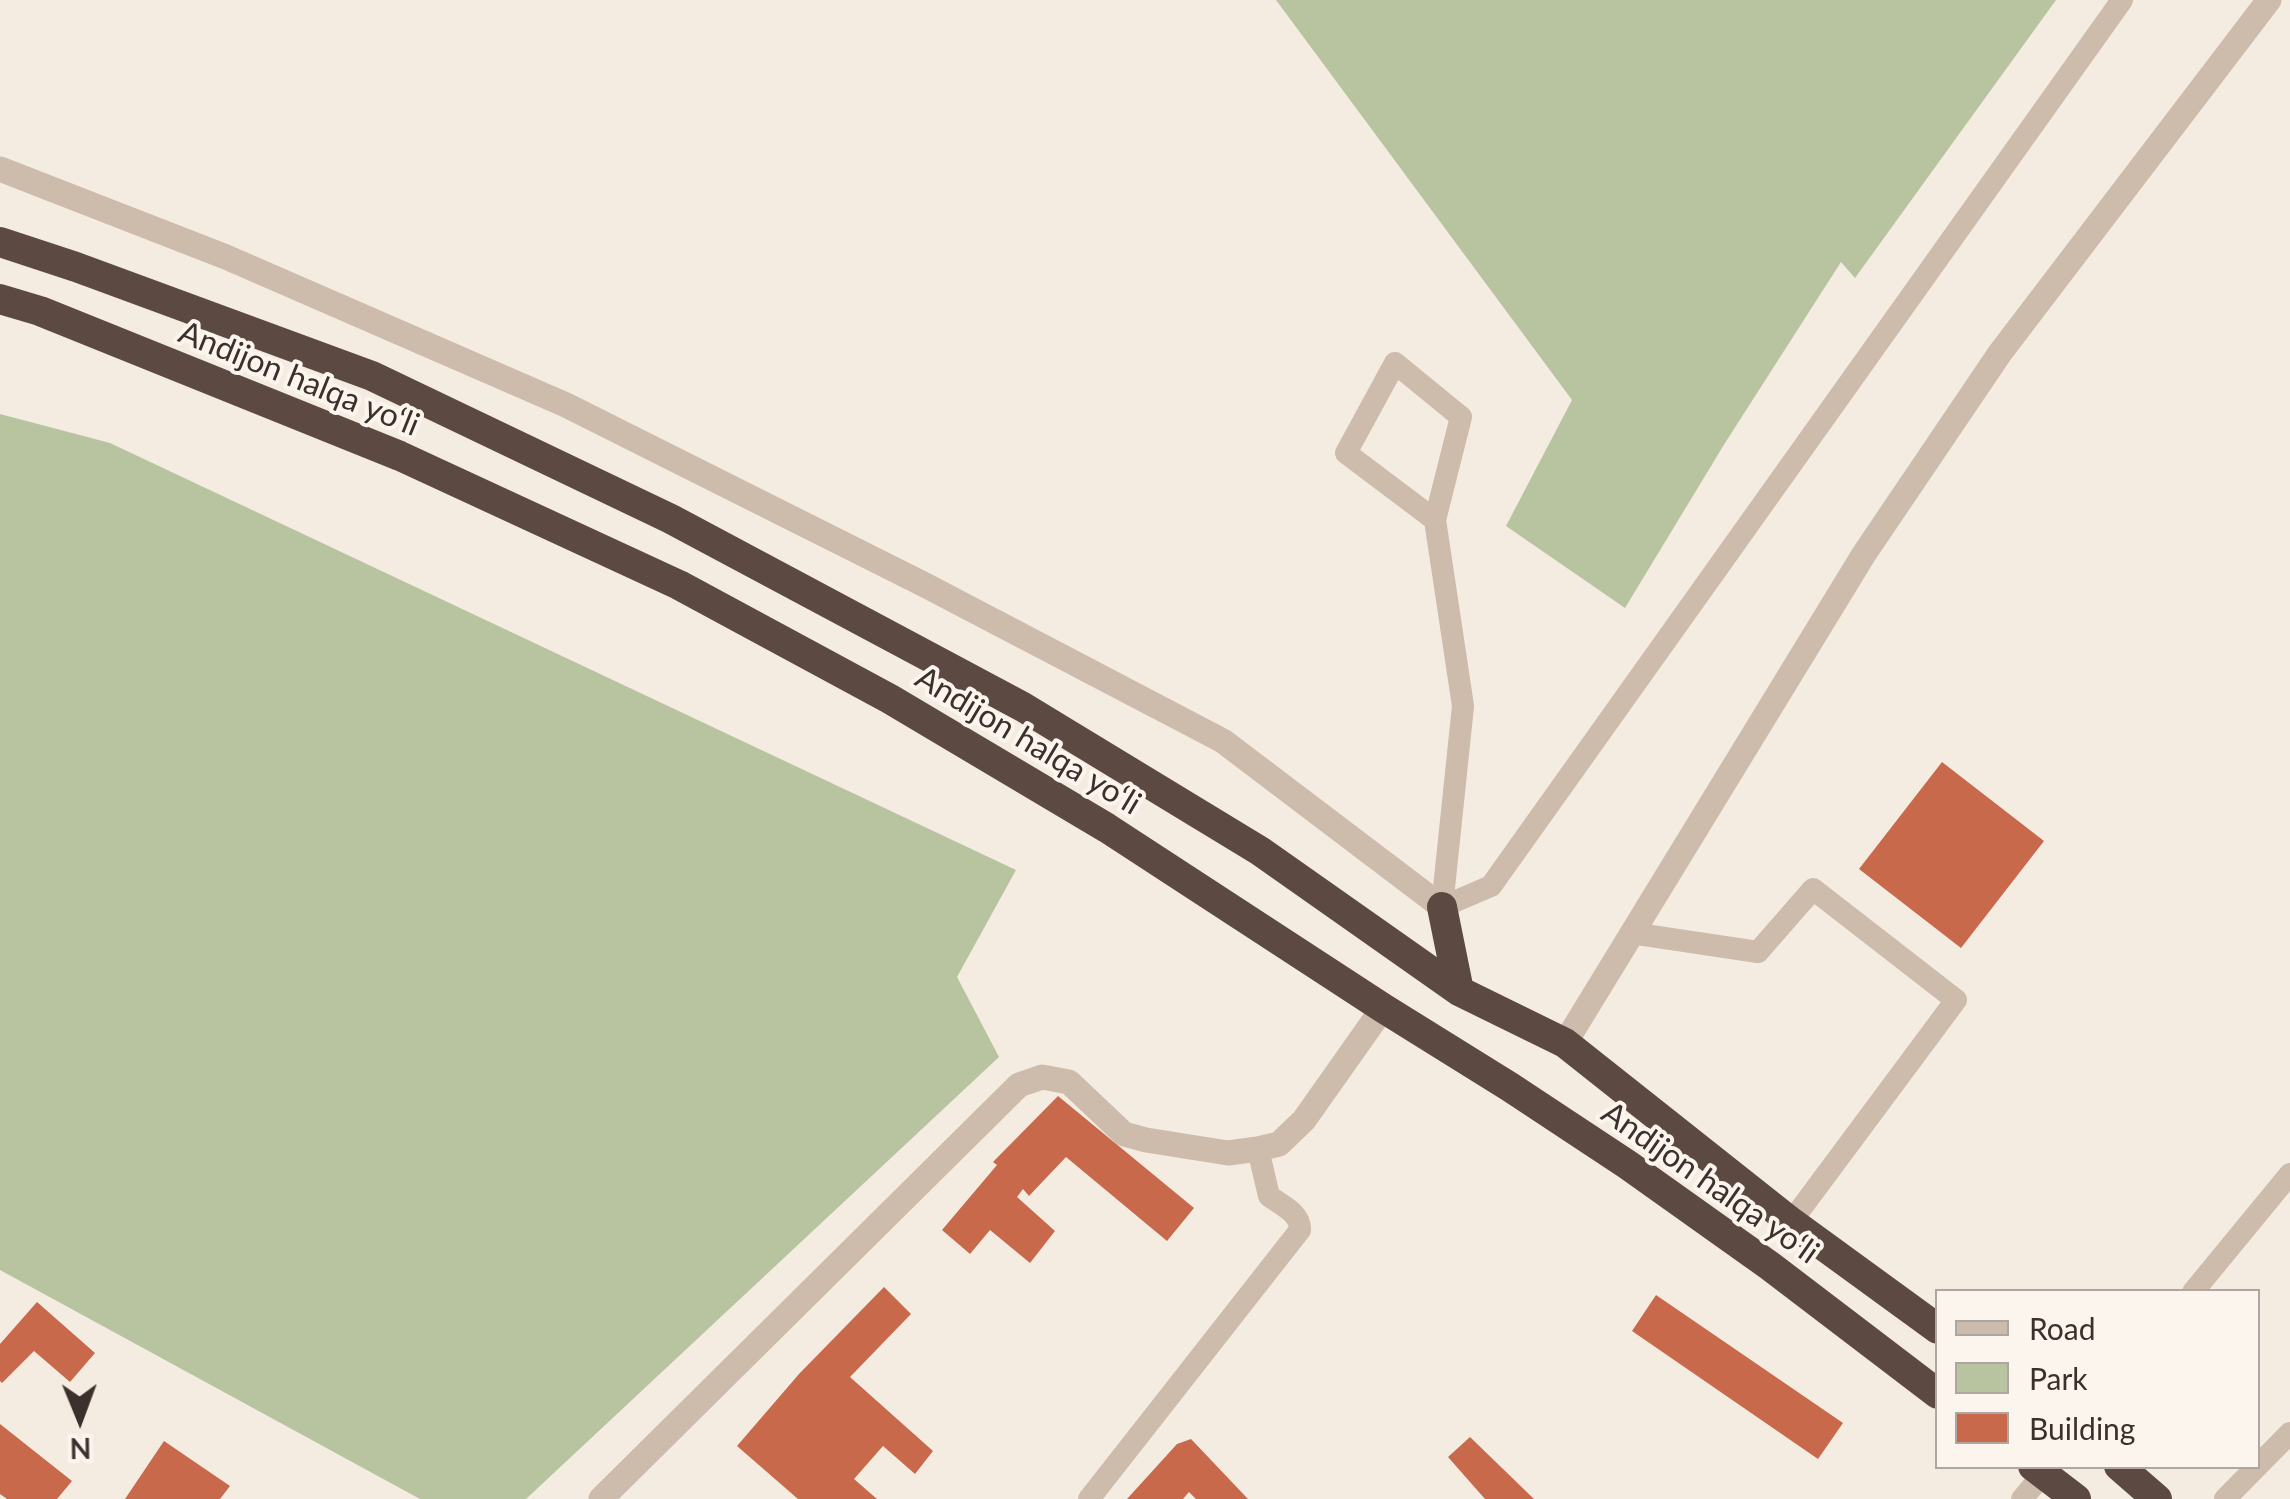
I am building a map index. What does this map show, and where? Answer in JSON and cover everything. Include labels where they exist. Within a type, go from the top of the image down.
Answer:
[{"type":"highway","name":"Andijon halqa yo‘li","points":[[0,242],[372,376],[671,519],[1022,708],[1260,851],[1459,991],[1565,1043],[1791,1222],[1935,1327]]},
{"type":"highway","name":"Andijon halqa yo‘li","points":[[0,299],[40,311],[400,456],[678,585],[890,699],[1107,828],[1628,1165],[1770,1266],[1935,1392]]},
{"type":"highway","points":[[1442,907],[1459,991]]},
{"type":"highway","points":[[2122,1469],[2157,1499]]},
{"type":"highway","points":[[2038,1470],[2076,1499]]},
{"type":"street","points":[[1565,1043],[1864,554],[2000,353],[2269,0]]},
{"type":"street","points":[[0,169],[226,257],[566,406],[925,584],[1223,741],[1442,907]]},
{"type":"street","points":[[601,1499],[1020,1085],[1042,1077],[1070,1082],[1124,1134],[1135,1137],[1228,1153],[1258,1149],[1280,1144],[1304,1120],[1382,1008]]},
{"type":"lane","points":[[1436,520],[1346,454],[1395,364],[1461,417],[1436,520],[1463,706],[1442,907],[1491,886],[2122,0]]},
{"type":"lane","points":[[1631,933],[1758,952],[1813,889],[1956,1000],[1791,1222]]},
{"type":"lane","points":[[1089,1499],[1300,1230],[1296,1216],[1269,1196],[1258,1149]]},
{"type":"lane","points":[[2196,1289],[2290,1174]]},
{"type":"lane","points":[[2260,1464],[2290,1434]]},
{"type":"lane","points":[[2226,1499],[2256,1469]]},
{"type":"lane","points":[[2022,1499],[2038,1470]]},
{"type":"green space","points":[[1276,0],[2056,0],[1855,278],[1841,262],[1625,608],[1506,526],[1572,400]]},
{"type":"green space","points":[[0,414],[110,443],[1016,870],[957,977],[999,1057],[526,1499],[420,1499],[0,1270]]},
{"type":"building","points":[[1942,762],[2044,841],[1961,948],[1859,869]]},
{"type":"building","points":[[1058,1096],[1194,1208],[1167,1241],[1066,1157],[1029,1196],[1023,1189],[1017,1197],[1055,1231],[1030,1263],[990,1230],[970,1254],[942,1230],[997,1165],[993,1162]]},
{"type":"building","points":[[884,1287],[911,1314],[850,1377],[933,1451],[915,1474],[883,1446],[854,1479],[877,1499],[798,1499],[737,1446],[799,1374]]},
{"type":"building","points":[[1656,1295],[1843,1423],[1818,1459],[1632,1331]]},
{"type":"building","points":[[37,1302],[95,1353],[70,1382],[34,1351],[2,1383],[0,1344]]},
{"type":"building","points":[[0,1424],[72,1481],[57,1499],[7,1499],[0,1494]]},
{"type":"building","points":[[1470,1437],[1534,1499],[1485,1499],[1448,1457]]},
{"type":"building","points":[[1191,1439],[1248,1499],[1196,1499],[1189,1492],[1183,1499],[1127,1499],[1177,1444]]},
{"type":"building","points":[[164,1441],[230,1486],[220,1499],[125,1499]]}]
